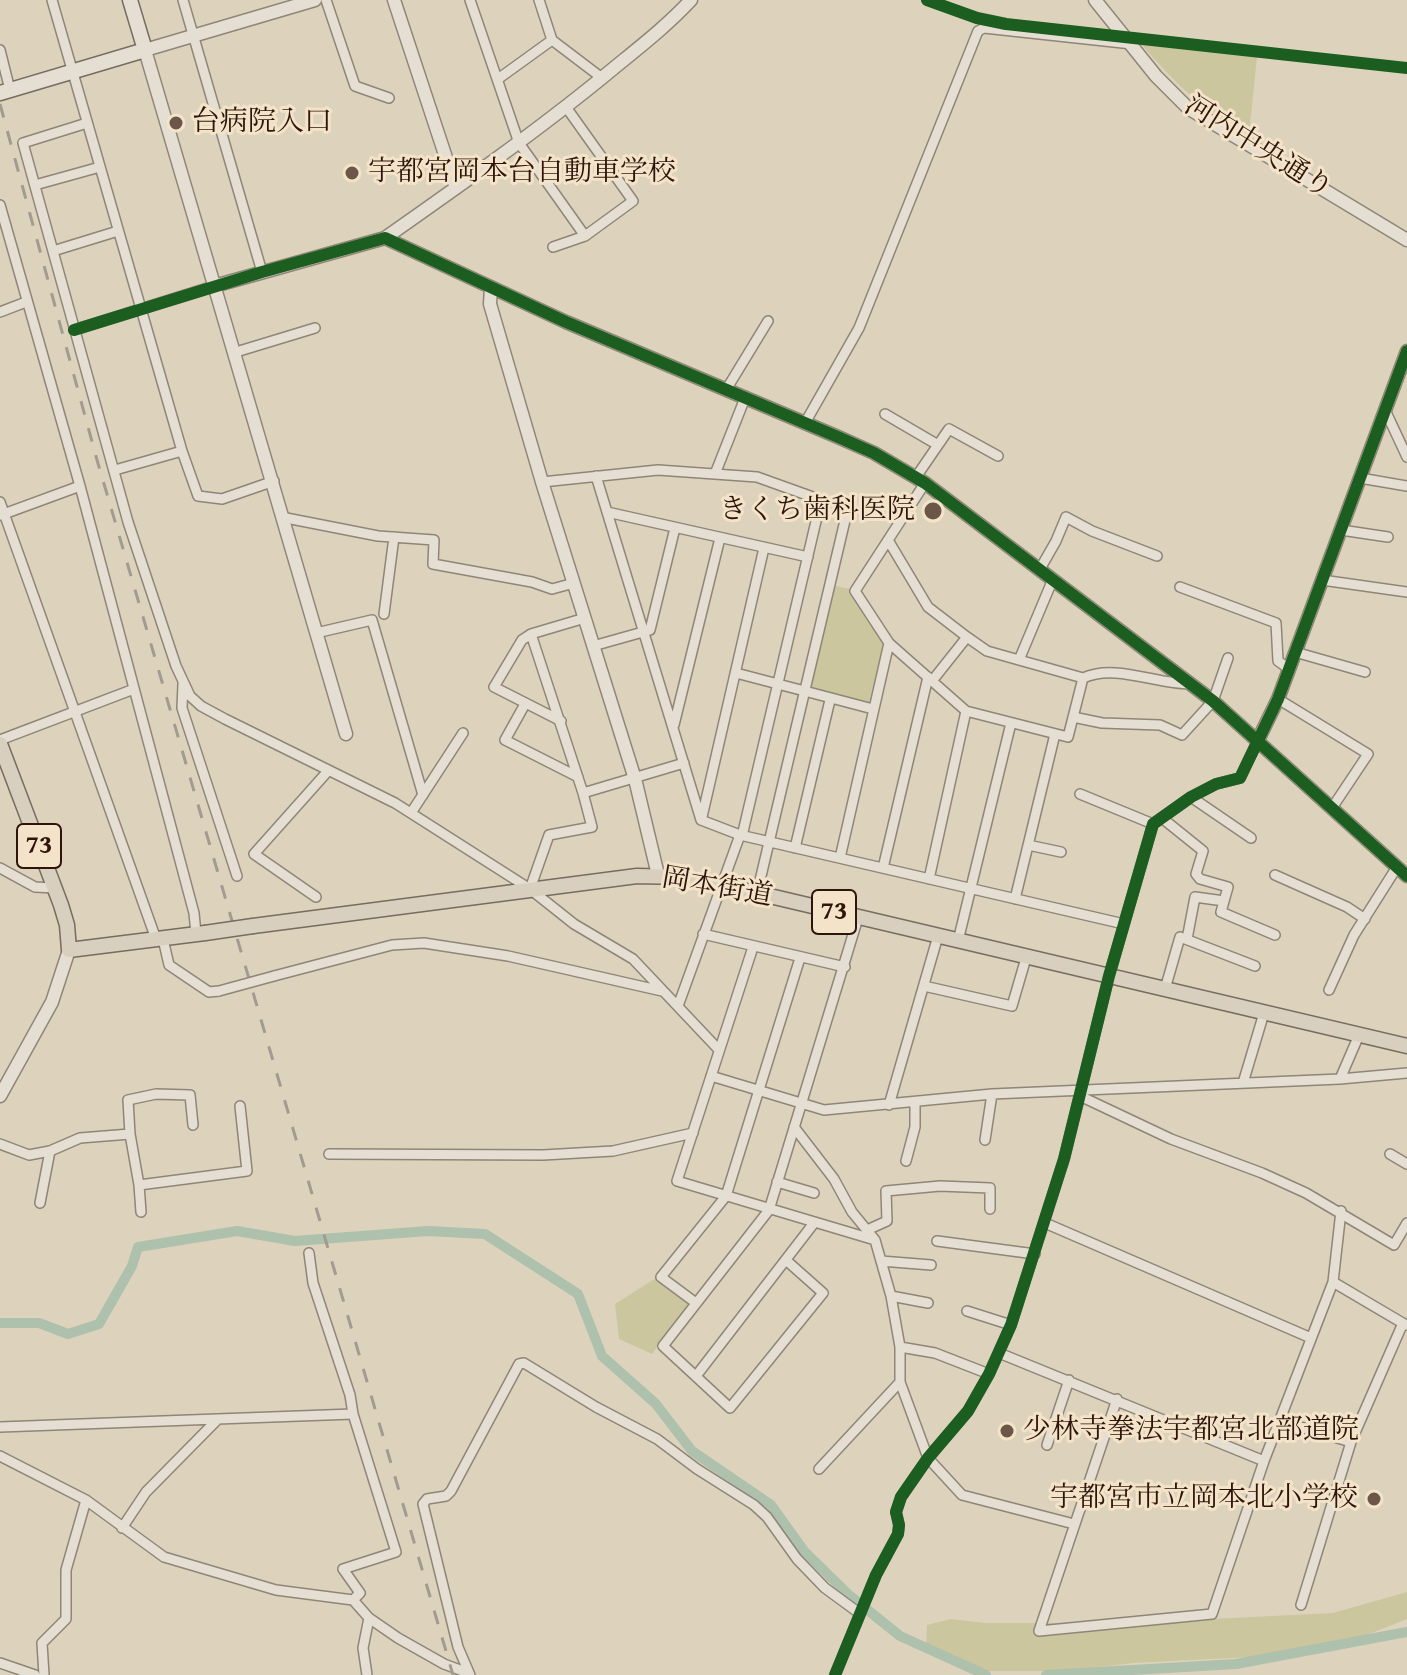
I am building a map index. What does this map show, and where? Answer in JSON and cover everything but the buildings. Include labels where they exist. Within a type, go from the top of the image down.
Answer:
[{"type":"main road","points":[[5,92],[145,50],[130,0]]},
{"type":"main road","name":"73","points":[[0,742],[67,925],[69,950],[201,933]]},
{"type":"main road","name":"岡本街道","points":[[201,933],[658,875],[757,893],[1407,1046]]},
{"type":"street","points":[[52,0],[182,451],[198,496],[222,499],[274,481]]},
{"type":"street","points":[[183,0],[262,272]]},
{"type":"street","points":[[315,0],[145,50],[346,734]]},
{"type":"street","points":[[326,0],[355,86],[389,98]]},
{"type":"street","points":[[394,0],[456,188]]},
{"type":"street","points":[[470,0],[519,143],[585,236]]},
{"type":"street","points":[[539,0],[552,40],[602,78]]},
{"type":"street","points":[[74,330],[214,286],[385,238],[566,107],[670,23],[691,0]]},
{"type":"street","name":"河内中央通り","points":[[1095,0],[1156,76],[1188,108],[1407,240]]},
{"type":"street","points":[[805,423],[859,328],[978,31],[984,28],[1132,44]]},
{"type":"street","points":[[498,79],[552,40]]},
{"type":"street","points":[[0,50],[5,92]]},
{"type":"street","points":[[553,247],[585,236],[633,201],[566,107]]},
{"type":"street","points":[[87,123],[23,143],[128,522],[190,696],[201,706],[411,813],[530,889],[574,924],[633,959],[719,1050]]},
{"type":"street","points":[[35,185],[100,167]]},
{"type":"street","points":[[0,205],[201,933]]},
{"type":"street","points":[[53,251],[118,231]]},
{"type":"street","points":[[385,238],[874,453],[920,480],[1192,684],[1402,871],[1354,935],[1329,990]]},
{"type":"street","points":[[491,287],[490,304],[635,779],[658,875]]},
{"type":"street","points":[[0,312],[26,302]]},
{"type":"street","points":[[726,390],[768,321]]},
{"type":"street","points":[[236,352],[315,328]]},
{"type":"street","points":[[835,1675],[865,1599],[898,1534],[896,1512],[901,1497],[928,1458],[968,1411],[1011,1325],[1045,1223],[1109,976],[1157,821],[1216,784],[1240,778],[1278,699],[1407,351]]},
{"type":"street","points":[[715,474],[745,398]]},
{"type":"street","points":[[1385,410],[1407,457]]},
{"type":"street","points":[[885,414],[938,445]]},
{"type":"street","points":[[998,456],[949,429],[888,540],[855,591],[889,643],[966,711],[1068,737],[1083,678]]},
{"type":"street","points":[[115,470],[182,451]]},
{"type":"street","points":[[542,482],[658,470],[757,477],[821,500],[741,835],[720,885],[678,1006]]},
{"type":"street","points":[[596,476],[701,820]]},
{"type":"street","points":[[1360,478],[1407,486]]},
{"type":"street","points":[[2,515],[80,486]]},
{"type":"street","points":[[0,502],[2,515],[169,965],[209,992],[392,945],[424,943],[508,956],[662,991]]},
{"type":"street","points":[[607,512],[808,557]]},
{"type":"street","points":[[757,893],[847,512]]},
{"type":"street","points":[[281,517],[341,530],[434,540],[433,564],[532,582],[552,589],[574,583]]},
{"type":"street","points":[[1040,569],[1066,517],[1092,531],[1157,556]]},
{"type":"street","points":[[593,646],[650,630],[675,528]]},
{"type":"street","points":[[1341,530],[1388,537]]},
{"type":"street","points":[[384,614],[394,537]]},
{"type":"street","points":[[673,726],[720,538]]},
{"type":"street","points":[[888,540],[928,607],[987,651],[1083,678],[1096,672],[1129,675],[1174,685],[1192,684]]},
{"type":"street","points":[[701,820],[764,548]]},
{"type":"street","points":[[1019,660],[1053,579]]},
{"type":"street","points":[[1322,580],[1407,592]]},
{"type":"street","points":[[1180,587],[1276,623],[1278,661],[1289,669]]},
{"type":"street","points":[[561,721],[494,687],[522,640],[531,634],[585,618]]},
{"type":"street","points":[[316,633],[372,620],[423,795]]},
{"type":"street","points":[[530,889],[549,835],[592,827],[531,634]]},
{"type":"street","points":[[883,868],[930,679],[967,637]]},
{"type":"street","points":[[840,858],[889,643]]},
{"type":"street","points":[[1295,652],[1365,672]]},
{"type":"street","points":[[1073,717],[1102,723],[1160,725],[1182,735],[1213,701],[1228,658]]},
{"type":"street","points":[[736,673],[873,709]]},
{"type":"street","points":[[183,683],[182,708],[237,876]]},
{"type":"street","points":[[0,742],[134,689]]},
{"type":"street","points":[[1278,699],[1368,754],[1332,808]]},
{"type":"street","points":[[795,848],[830,700]]},
{"type":"street","points":[[525,704],[505,740],[578,777]]},
{"type":"street","points":[[929,879],[966,711]]},
{"type":"street","points":[[958,941],[1011,723]]},
{"type":"street","points":[[411,813],[463,733]]},
{"type":"street","points":[[1015,899],[1055,734]]},
{"type":"street","points":[[583,793],[684,763]]},
{"type":"street","points":[[316,897],[254,854],[328,771]]},
{"type":"street","points":[[1080,794],[1157,821],[1203,851],[1196,874],[1200,879],[1228,887],[1221,912],[1275,935]]},
{"type":"street","points":[[1191,797],[1251,838]]},
{"type":"street","points":[[701,820],[741,835],[1124,924]]},
{"type":"street","points":[[1028,845],[1061,852]]},
{"type":"street","points":[[0,868],[35,887],[54,888]]},
{"type":"street","points":[[1275,875],[1347,907],[1365,919]]},
{"type":"street","points":[[1187,939],[1195,897],[1224,901]]},
{"type":"street","points":[[787,1261],[823,1293],[730,1408],[663,1346],[769,1210],[858,918]]},
{"type":"street","points":[[703,934],[845,967]]},
{"type":"street","points":[[889,1105],[938,936]]},
{"type":"street","points":[[1165,989],[1180,937],[1255,966]]},
{"type":"street","points":[[753,947],[677,1181],[875,1240]]},
{"type":"street","points":[[0,1096],[52,1002],[69,950]]},
{"type":"street","points":[[696,1303],[661,1277],[726,1196],[800,958]]},
{"type":"street","points":[[924,986],[1012,1006],[1026,958]]},
{"type":"street","points":[[1243,1083],[1264,1013]]},
{"type":"street","points":[[1340,1079],[1359,1035]]},
{"type":"street","points":[[711,1076],[824,1110],[992,1094],[1340,1079],[1407,1073]]},
{"type":"street","points":[[1080,1092],[1171,1139],[1262,1173],[1341,1211],[1394,1245],[1407,1223]]},
{"type":"street","points":[[141,1212],[128,1100],[156,1094],[190,1095],[193,1125]]},
{"type":"street","points":[[985,1140],[992,1094]]},
{"type":"street","points":[[906,1161],[915,1127],[915,1103]]},
{"type":"street","points":[[139,1185],[247,1171],[240,1106]]},
{"type":"street","points":[[794,1127],[875,1240],[891,1296],[900,1347],[900,1382],[928,1458],[962,1495],[1074,1524]]},
{"type":"street","points":[[329,1154],[557,1154],[613,1151],[693,1133]]},
{"type":"street","points":[[0,1144],[29,1155],[50,1151],[80,1138],[130,1134]]},
{"type":"street","points":[[40,1203],[50,1151]]},
{"type":"street","points":[[1390,1154],[1407,1164]]},
{"type":"street","points":[[777,1182],[814,1193]]},
{"type":"street","points":[[867,1230],[887,1221],[886,1191],[940,1186],[990,1188],[990,1209]]},
{"type":"street","points":[[1117,1399],[1039,1631],[1212,1614],[1264,1461],[1333,1282],[1341,1211]]},
{"type":"street","points":[[696,1376],[814,1223]]},
{"type":"street","points":[[1045,1223],[1311,1338]]},
{"type":"street","points":[[937,1241],[1035,1254]]},
{"type":"street","points":[[309,1253],[313,1283],[396,1552],[343,1569],[360,1593],[353,1600]]},
{"type":"street","points":[[881,1261],[931,1265]]},
{"type":"street","points":[[1301,1605],[1351,1442],[1405,1324],[1333,1282]]},
{"type":"street","points":[[891,1296],[928,1303]]},
{"type":"street","points":[[967,1311],[1011,1325]]},
{"type":"street","points":[[900,1347],[935,1353],[989,1374]]},
{"type":"street","points":[[999,1353],[1264,1461]]},
{"type":"street","points":[[469,1674],[458,1647],[423,1504],[427,1499],[446,1496],[451,1491],[519,1364],[524,1363],[596,1407],[657,1439],[754,1505],[767,1517],[797,1559],[825,1588],[860,1612]]},
{"type":"street","points":[[1047,1445],[1069,1380]]},
{"type":"street","points":[[819,1469],[900,1382]]},
{"type":"street","points":[[0,1427],[353,1414]]},
{"type":"street","points":[[122,1528],[146,1492],[218,1419]]},
{"type":"street","points":[[1280,1421],[1351,1442]]},
{"type":"street","points":[[0,1456],[86,1500],[164,1557],[276,1590],[353,1600],[369,1618],[423,1653],[469,1674]]},
{"type":"street","points":[[44,1675],[42,1643],[66,1619],[66,1570],[86,1500]]},
{"type":"street","points":[[367,1675],[363,1648],[369,1618]]},
{"type":"street","points":[[1,1667],[35,1675]]},
{"type":"shaded area","points":[[1141,44],[1257,57],[1249,134],[1190,95]]},
{"type":"shaded area","points":[[827,584],[850,589],[884,642],[869,703],[802,687]]},
{"type":"shaded area","points":[[656,1278],[689,1303],[652,1354],[619,1339],[615,1304]]},
{"type":"shaded area","points":[[1407,1592],[1407,1619],[1364,1636],[1250,1657],[1133,1663],[1063,1671],[979,1671],[926,1648],[927,1625],[951,1619],[985,1623],[1131,1623],[1333,1613]]},
{"type":"waterway","points":[[0,1323],[39,1323],[68,1334],[99,1324],[132,1266],[138,1247],[237,1231],[295,1241],[428,1231],[485,1234],[578,1294],[602,1356],[656,1404],[692,1451],[771,1505],[804,1551],[849,1595],[900,1636],[986,1675]]},
{"type":"waterway","points":[[1046,1675],[1236,1664],[1407,1632]]},
{"type":"railway","points":[[0,104],[97,460],[453,1675]]},
{"type":"cycle path","points":[[927,0],[977,18],[1006,24],[1407,68]]},
{"type":"cycle path","points":[[74,330],[385,238],[566,322],[874,453],[925,483],[1213,701],[1407,876]]},
{"type":"cycle path","points":[[835,1675],[876,1575],[898,1534],[896,1512],[901,1497],[928,1458],[968,1411],[1011,1325],[1064,1159],[1109,976],[1153,824],[1191,797],[1216,784],[1240,778],[1278,699],[1407,351]]},
{"type":"place","name":"台病院入口","points":[[176,123]]},
{"type":"place","name":"宇都宮岡本台自動車学校","points":[[352,173]]},
{"type":"place","name":"きくち歯科医院","points":[[933,511]]},
{"type":"place","name":"少林寺拳法宇都宮北部道院","points":[[1007,1431]]},
{"type":"place","name":"宇都宮市立岡本北小学校","points":[[1374,1499]]}]
